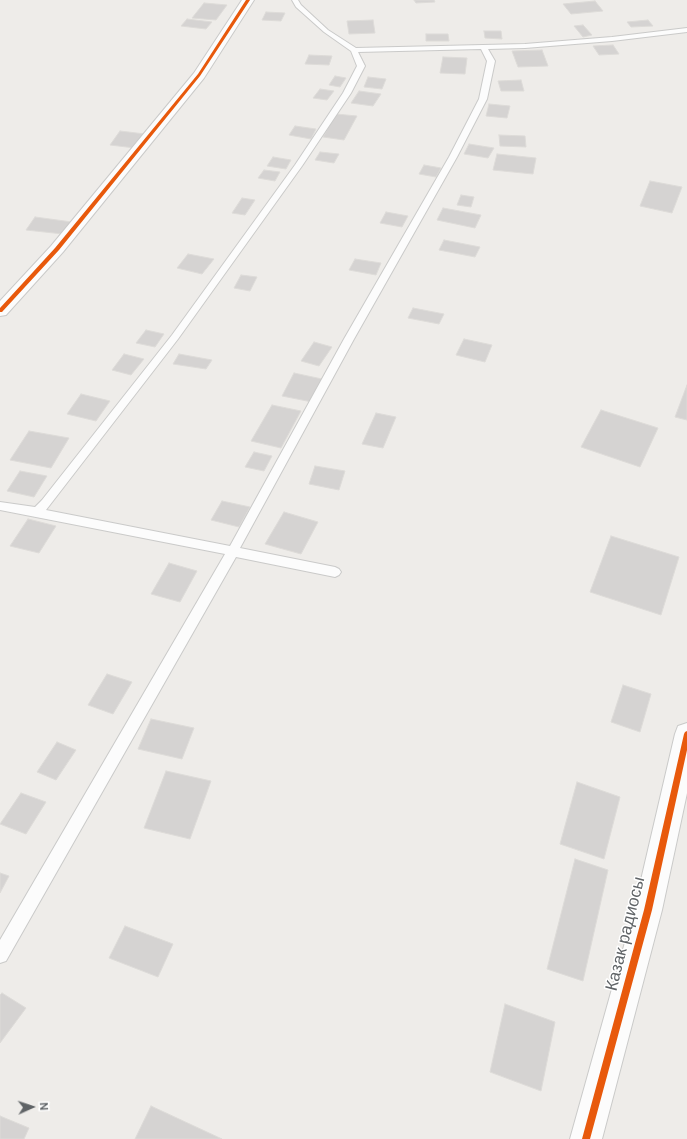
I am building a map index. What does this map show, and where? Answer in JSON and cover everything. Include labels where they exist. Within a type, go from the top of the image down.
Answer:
[{"type":"street","points":[[0,311],[57,249],[199,75],[248,0]]},
{"type":"street","name":"Казак радиосы","points":[[586,1139],[648,910],[686,743]]},
{"type":"lane","points":[[38,512],[175,336],[298,166],[347,93],[361,66],[354,50],[326,31],[298,6],[295,0]]},
{"type":"lane","points":[[354,50],[525,46],[687,30]]},
{"type":"lane","points":[[0,956],[233,551],[348,339],[453,157],[483,99],[491,61],[483,47]]},
{"type":"lane","points":[[0,506],[38,512],[335,572]]},
{"type":"building","points":[[414,0],[434,0],[435,2],[416,3]]},
{"type":"building","points":[[595,1],[603,11],[571,14],[563,4]]},
{"type":"building","points":[[204,3],[227,5],[216,20],[192,18]]},
{"type":"building","points":[[266,12],[285,13],[281,21],[262,20]]},
{"type":"building","points":[[187,19],[212,22],[206,29],[181,26]]},
{"type":"building","points":[[373,20],[375,33],[349,34],[347,21]]},
{"type":"building","points":[[648,20],[653,26],[631,27],[627,22]]},
{"type":"building","points":[[583,25],[592,35],[583,37],[574,26]]},
{"type":"building","points":[[484,31],[501,31],[502,39],[485,38]]},
{"type":"building","points":[[426,34],[448,34],[449,41],[426,41]]},
{"type":"building","points":[[613,45],[619,54],[599,55],[593,46]]},
{"type":"building","points":[[542,50],[548,66],[518,67],[512,51]]},
{"type":"building","points":[[309,55],[332,56],[329,65],[305,64]]},
{"type":"building","points":[[443,57],[467,58],[465,74],[440,73]]},
{"type":"building","points":[[335,76],[346,78],[340,87],[329,85]]},
{"type":"building","points":[[368,77],[386,79],[382,89],[364,87]]},
{"type":"building","points":[[521,80],[524,91],[501,91],[498,81]]},
{"type":"building","points":[[320,89],[334,91],[327,100],[313,98]]},
{"type":"building","points":[[359,91],[381,94],[373,106],[351,103]]},
{"type":"building","points":[[489,104],[510,106],[507,118],[486,116]]},
{"type":"building","points":[[336,114],[357,116],[344,140],[323,137]]},
{"type":"building","points":[[295,126],[316,129],[311,139],[289,135]]},
{"type":"building","points":[[120,131],[145,134],[135,148],[110,145]]},
{"type":"building","points":[[499,135],[525,136],[526,147],[500,146]]},
{"type":"building","points":[[469,144],[494,148],[488,158],[464,154]]},
{"type":"building","points":[[320,152],[339,154],[334,163],[315,160]]},
{"type":"building","points":[[497,154],[536,158],[533,174],[493,170]]},
{"type":"building","points":[[273,157],[291,160],[286,169],[267,166]]},
{"type":"building","points":[[424,165],[441,168],[436,177],[419,174]]},
{"type":"building","points":[[264,170],[280,172],[275,181],[258,178]]},
{"type":"building","points":[[650,181],[682,187],[672,213],[640,206]]},
{"type":"building","points":[[461,195],[474,197],[471,207],[457,205]]},
{"type":"building","points":[[242,198],[255,200],[245,215],[232,213]]},
{"type":"building","points":[[443,208],[481,215],[475,228],[437,220]]},
{"type":"building","points":[[386,212],[408,216],[402,227],[380,223]]},
{"type":"building","points":[[35,217],[72,222],[63,234],[26,230]]},
{"type":"building","points":[[444,240],[480,247],[475,257],[439,250]]},
{"type":"building","points":[[188,254],[214,259],[202,274],[177,268]]},
{"type":"building","points":[[355,259],[381,263],[376,275],[349,270]]},
{"type":"building","points":[[241,275],[257,277],[250,291],[234,288]]},
{"type":"building","points":[[413,308],[444,314],[439,324],[408,318]]},
{"type":"building","points":[[146,330],[164,334],[155,347],[136,343]]},
{"type":"building","points":[[464,339],[492,345],[485,362],[456,355]]},
{"type":"building","points":[[314,342],[332,347],[319,366],[301,361]]},
{"type":"building","points":[[124,354],[144,359],[131,375],[112,370]]},
{"type":"building","points":[[179,354],[212,360],[206,369],[173,364]]},
{"type":"building","points":[[294,373],[322,379],[312,402],[282,396]]},
{"type":"building","points":[[687,385],[687,420],[675,417]]},
{"type":"building","points":[[81,394],[110,401],[96,421],[67,414]]},
{"type":"building","points":[[272,405],[301,411],[281,448],[251,441]]},
{"type":"building","points":[[601,410],[658,428],[640,467],[581,447]]},
{"type":"building","points":[[376,413],[396,417],[383,448],[362,444]]},
{"type":"building","points":[[29,431],[69,438],[51,468],[10,460]]},
{"type":"building","points":[[254,452],[272,456],[264,471],[245,467]]},
{"type":"building","points":[[315,466],[345,471],[339,490],[309,484]]},
{"type":"building","points":[[20,471],[47,476],[34,497],[7,491]]},
{"type":"building","points":[[222,501],[250,507],[239,527],[211,520]]},
{"type":"building","points":[[284,512],[318,522],[301,554],[265,544]]},
{"type":"building","points":[[28,519],[56,526],[39,553],[10,546]]},
{"type":"building","points":[[611,536],[679,557],[661,615],[590,592]]},
{"type":"building","points":[[169,563],[197,571],[180,602],[151,594]]},
{"type":"building","points":[[107,674],[132,682],[113,714],[88,705]]},
{"type":"building","points":[[623,685],[651,694],[640,732],[611,722]]},
{"type":"building","points":[[151,719],[194,728],[182,759],[138,749]]},
{"type":"building","points":[[57,742],[76,750],[56,780],[37,772]]},
{"type":"building","points":[[166,771],[211,781],[190,839],[144,828]]},
{"type":"building","points":[[577,782],[620,797],[604,859],[560,844]]},
{"type":"building","points":[[21,793],[46,802],[26,834],[0,824]]},
{"type":"building","points":[[575,859],[608,870],[583,981],[547,969]]},
{"type":"building","points":[[0,873],[9,876],[0,893]]},
{"type":"building","points":[[125,926],[173,944],[158,977],[109,958]]},
{"type":"building","points":[[2,993],[26,1008],[0,1043],[0,995]]},
{"type":"building","points":[[505,1004],[555,1022],[541,1091],[490,1072]]},
{"type":"building","points":[[151,1106],[222,1139],[135,1139]]},
{"type":"building","points":[[0,1116],[29,1128],[24,1139],[0,1139]]},
{"type":"cycle path","points":[[0,311],[57,249],[199,75],[248,0]]},
{"type":"cycle path","points":[[586,1139],[648,910],[687,734]]}]
